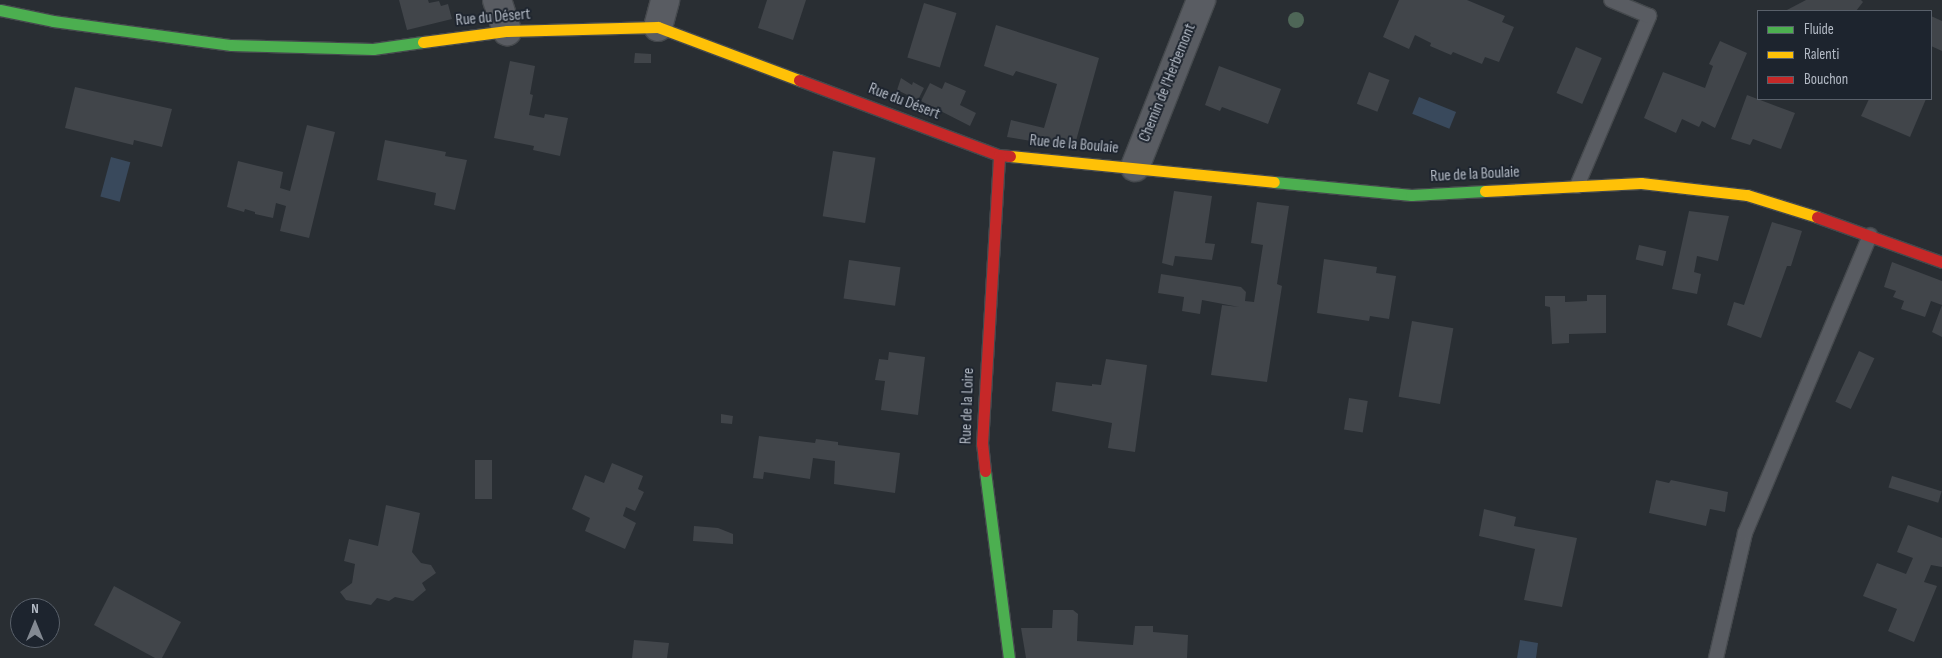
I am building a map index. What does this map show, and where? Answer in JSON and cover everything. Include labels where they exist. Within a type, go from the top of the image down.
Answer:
[{"type":"street","points":[[498,0],[507,31]]},
{"type":"street","points":[[658,27],[665,0]]},
{"type":"street","name":"Chemin de l'Herbemont","points":[[1135,167],[1201,0]]},
{"type":"street","name":"Rue du Désert","points":[[0,10],[53,21],[231,44],[373,49],[507,31],[658,27],[999,154]]},
{"type":"street","name":"Rue de la Boulaie","points":[[999,154],[1411,195],[1641,182],[1747,195],[1942,262]]},
{"type":"street","name":"Rue de la Loire","points":[[999,154],[982,444],[1009,658]]},
{"type":"lane","points":[[1577,186],[1650,16],[1611,0]]},
{"type":"lane","points":[[1716,658],[1745,533],[1870,236]]},
{"type":"water","points":[[1419,97],[1456,112],[1449,129],[1412,114]]},
{"type":"water","points":[[111,157],[130,162],[120,202],[100,197]]},
{"type":"water","points":[[1520,640],[1538,643],[1536,658],[1517,658]]},
{"type":"building","points":[[399,0],[428,0],[429,3],[439,1],[441,6],[448,4],[452,19],[407,30]]},
{"type":"building","points":[[767,0],[806,0],[793,40],[758,28]]},
{"type":"building","points":[[1399,0],[1467,0],[1505,16],[1502,22],[1514,27],[1499,62],[1485,57],[1482,64],[1453,52],[1451,55],[1430,46],[1431,43],[1415,35],[1409,49],[1383,37]]},
{"type":"building","points":[[1806,0],[1861,0],[1863,2],[1857,10],[1787,10]]},
{"type":"building","points":[[924,3],[957,13],[940,67],[907,58]]},
{"type":"building","points":[[1932,16],[1942,21],[1942,51],[1932,46]]},
{"type":"building","points":[[996,25],[1099,58],[1074,148],[1007,137],[1011,120],[1044,128],[1057,84],[1016,71],[1013,76],[984,66]]},
{"type":"building","points":[[1720,41],[1747,53],[1715,128],[1702,121],[1699,127],[1682,119],[1676,133],[1644,118],[1663,72],[1705,88],[1713,66],[1709,64]]},
{"type":"building","points":[[1576,47],[1602,58],[1582,104],[1556,93]]},
{"type":"building","points":[[635,53],[651,54],[651,63],[634,63]]},
{"type":"building","points":[[510,61],[535,66],[530,94],[533,95],[529,115],[544,118],[545,114],[568,118],[560,156],[533,150],[534,146],[494,138]]},
{"type":"building","points":[[1219,66],[1281,89],[1268,124],[1222,107],[1220,111],[1205,105]]},
{"type":"building","points":[[1369,72],[1390,80],[1377,112],[1357,104]]},
{"type":"building","points":[[901,78],[912,85],[913,82],[924,88],[918,100],[897,90]]},
{"type":"building","points":[[945,82],[966,91],[960,105],[976,113],[970,126],[921,101],[930,83],[942,89]]},
{"type":"building","points":[[75,87],[172,109],[162,147],[134,140],[133,145],[65,128]]},
{"type":"building","points":[[1747,95],[1795,113],[1781,149],[1753,139],[1750,145],[1731,139]]},
{"type":"building","points":[[1869,100],[1926,100],[1910,137],[1861,116]]},
{"type":"building","points":[[307,125],[335,132],[309,238],[280,231],[286,206],[276,203],[273,218],[255,214],[255,212],[245,209],[244,212],[227,207],[238,161],[283,172],[280,188],[290,191]]},
{"type":"building","points":[[385,140],[446,152],[445,156],[467,160],[455,210],[434,205],[436,193],[377,180]]},
{"type":"building","points":[[833,151],[875,158],[865,223],[823,216]]},
{"type":"building","points":[[1174,191],[1212,196],[1205,243],[1215,244],[1212,260],[1175,256],[1173,266],[1162,263]]},
{"type":"building","points":[[1257,202],[1289,206],[1277,284],[1282,286],[1267,382],[1211,375],[1222,305],[1239,307],[1202,300],[1200,314],[1182,311],[1184,297],[1158,293],[1161,274],[1241,287],[1246,292],[1245,301],[1254,302],[1263,245],[1251,243]]},
{"type":"building","points":[[1689,211],[1729,216],[1718,261],[1697,256],[1694,272],[1701,274],[1697,294],[1672,289]]},
{"type":"building","points":[[1772,222],[1802,231],[1791,266],[1787,266],[1761,338],[1727,325],[1734,302],[1744,305]]},
{"type":"building","points":[[1639,245],[1666,251],[1663,266],[1636,260]]},
{"type":"building","points":[[1324,259],[1377,267],[1376,273],[1396,276],[1389,319],[1370,316],[1369,321],[1317,313]]},
{"type":"building","points":[[849,260],[900,267],[895,306],[844,299]]},
{"type":"building","points":[[1892,262],[1942,281],[1942,305],[1931,301],[1925,317],[1901,309],[1904,301],[1893,297],[1896,291],[1884,287]]},
{"type":"building","points":[[1587,295],[1606,295],[1606,333],[1569,334],[1569,343],[1552,344],[1550,307],[1545,306],[1545,296],[1565,296],[1565,302],[1587,301]]},
{"type":"building","points":[[1942,305],[1942,337],[1932,332]]},
{"type":"building","points":[[1412,321],[1453,328],[1440,404],[1399,397]]},
{"type":"building","points":[[1859,351],[1874,358],[1851,409],[1835,402]]},
{"type":"building","points":[[889,352],[925,357],[918,415],[881,410],[885,381],[875,380],[879,359],[888,360]]},
{"type":"building","points":[[1106,359],[1147,365],[1135,452],[1108,448],[1112,423],[1052,411],[1056,382],[1092,386],[1092,384],[1101,385]]},
{"type":"building","points":[[1349,398],[1368,401],[1363,433],[1344,430]]},
{"type":"building","points":[[721,414],[733,416],[732,424],[721,423]]},
{"type":"building","points":[[759,436],[815,443],[816,439],[838,442],[838,445],[900,453],[895,493],[834,484],[835,461],[813,458],[810,479],[764,472],[763,479],[753,478]]},
{"type":"building","points":[[475,460],[492,460],[492,499],[475,499]]},
{"type":"building","points":[[612,463],[643,476],[638,489],[644,492],[635,511],[626,507],[623,516],[636,523],[625,549],[585,531],[590,518],[572,509],[585,475],[604,483]]},
{"type":"building","points":[[1892,476],[1942,491],[1938,503],[1888,487]]},
{"type":"building","points":[[1656,480],[1669,483],[1671,480],[1728,492],[1725,512],[1710,509],[1706,526],[1649,513]]},
{"type":"building","points":[[386,505],[420,513],[412,552],[421,563],[431,565],[436,573],[422,583],[426,590],[413,601],[395,597],[389,601],[377,598],[371,605],[346,600],[340,592],[352,583],[355,564],[344,561],[349,539],[378,546]]},
{"type":"building","points":[[1484,509],[1516,517],[1514,526],[1577,538],[1562,607],[1524,600],[1535,549],[1479,536]]},
{"type":"building","points":[[1908,525],[1942,538],[1942,567],[1931,565],[1924,582],[1937,586],[1914,642],[1888,631],[1897,609],[1863,596],[1877,563],[1906,574],[1913,558],[1897,552]]},
{"type":"building","points":[[694,526],[718,528],[733,534],[733,544],[693,541]]},
{"type":"building","points":[[114,586],[181,622],[162,658],[155,658],[94,625]]},
{"type":"building","points":[[1053,610],[1073,610],[1078,614],[1077,641],[1133,645],[1135,626],[1153,626],[1153,632],[1188,635],[1187,658],[1026,658],[1021,628],[1052,628]]},
{"type":"building","points":[[634,640],[669,643],[667,658],[632,658]]},
{"type":"traffic: fast","points":[[0,10],[53,21],[231,45],[373,49],[423,42]]},
{"type":"traffic: fast","points":[[1274,182],[1411,195],[1485,191]]},
{"type":"traffic: fast","points":[[985,471],[1009,658]]},
{"type":"traffic: slow","points":[[423,42],[507,31],[658,27],[799,80]]},
{"type":"traffic: slow","points":[[1010,156],[1274,182]]},
{"type":"traffic: slow","points":[[1485,191],[1641,183],[1747,195],[1817,217]]},
{"type":"traffic: jam","points":[[799,80],[999,155],[1010,156]]},
{"type":"traffic: jam","points":[[985,471],[982,444],[999,155]]},
{"type":"traffic: jam","points":[[1817,217],[1942,262]]}]
